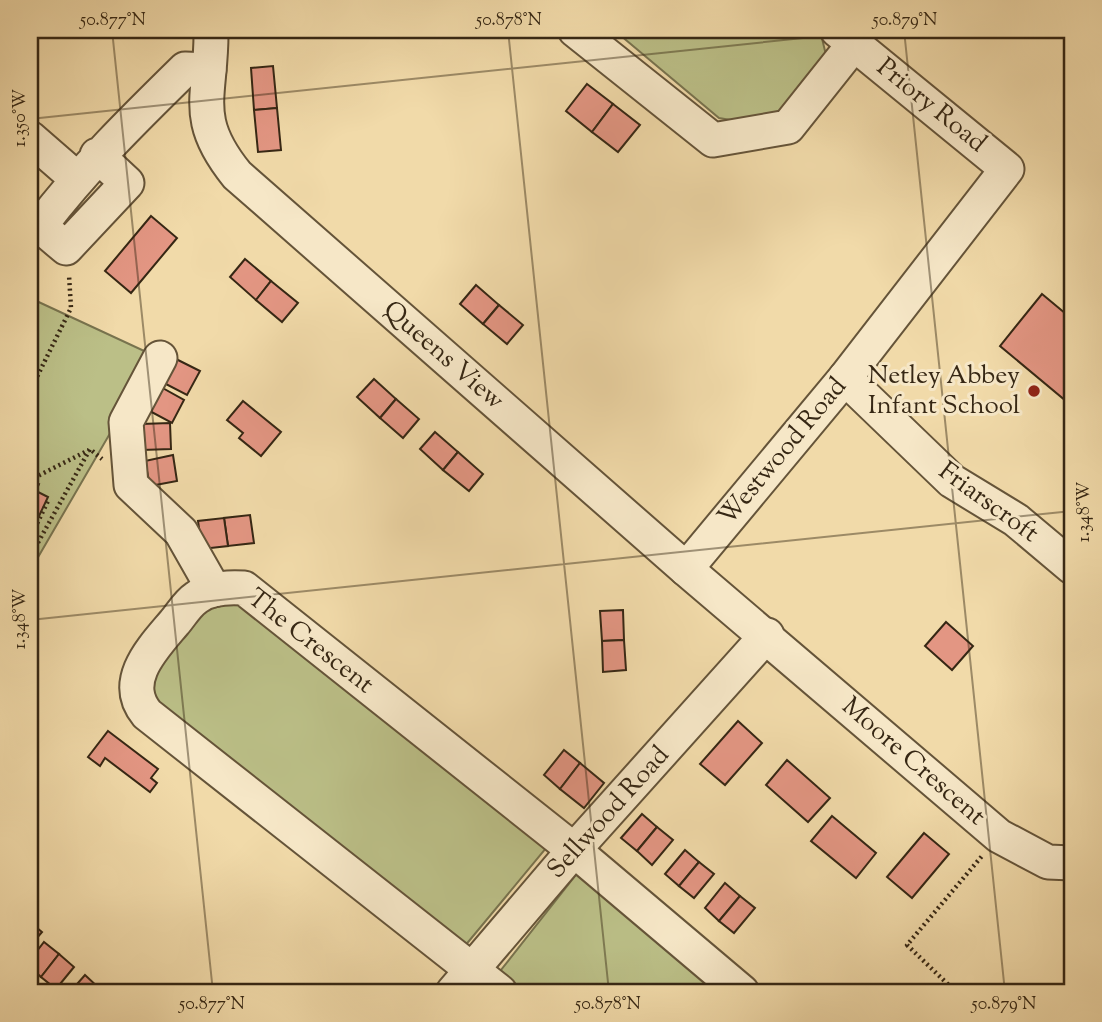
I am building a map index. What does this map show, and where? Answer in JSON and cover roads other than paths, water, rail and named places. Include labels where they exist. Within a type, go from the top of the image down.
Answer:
[{"type":"street","name":"Queens View","points":[[211,30],[205,97],[207,123],[217,150],[237,175],[686,569],[767,635]]},
{"type":"street","name":"Priory Road","points":[[575,30],[713,140],[788,127],[846,37],[1007,169]]},
{"type":"street","points":[[30,138],[87,167],[127,183],[66,248],[40,226],[87,167],[186,69],[209,70]]},
{"type":"street","name":"Westwood Road","points":[[686,569],[845,378],[1007,169]]},
{"type":"street","points":[[160,358],[126,422],[131,485],[181,532],[214,590]]},
{"type":"street","name":"Friarscroft","points":[[845,378],[952,481],[1016,520],[1072,567]]},
{"type":"street","name":"The Crescent","points":[[500,992],[463,981],[139,705],[138,680],[142,662],[196,597],[214,590],[244,588],[574,850],[742,992]]},
{"type":"street","name":"Moore Crescent","points":[[767,635],[999,836],[1048,862],[1072,863]]},
{"type":"street","name":"Sellwood Road","points":[[463,981],[574,850],[767,635]]},
{"type":"place","name":"Netley Abbey Infant School","points":[[1034,391]]}]
